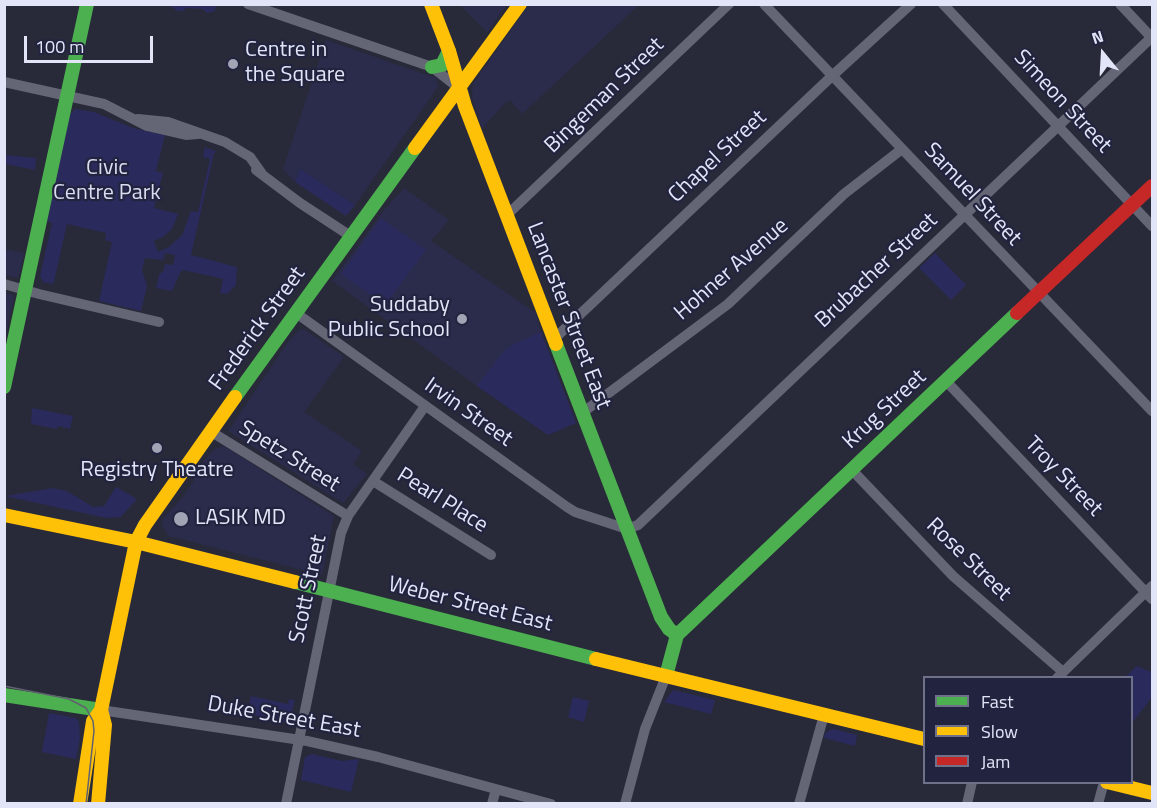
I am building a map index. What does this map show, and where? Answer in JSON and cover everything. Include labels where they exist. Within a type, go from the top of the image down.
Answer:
[{"type":"main road","points":[[4,387],[87,4]]},
{"type":"main road","name":"Lancaster Street East","points":[[431,4],[449,51],[459,89],[661,617],[669,629],[677,635]]},
{"type":"main road","name":"Frederick Street","points":[[80,804],[93,722],[101,710],[136,542],[148,519],[459,89],[470,70],[520,4]]},
{"type":"main road","points":[[432,67],[442,65],[449,51]]},
{"type":"main road","name":"Krug Street","points":[[677,635],[1152,186]]},
{"type":"main road","name":"Weber Street East","points":[[4,515],[136,542],[923,739]]},
{"type":"main road","points":[[666,676],[677,635]]},
{"type":"main road","name":"Duke Street East","points":[[4,694],[101,710]]},
{"type":"main road","name":"Frederick Street","points":[[98,804],[105,725],[101,710]]},
{"type":"main road","points":[[1109,784],[1152,794]]},
{"type":"street","name":"Bingeman Street","points":[[508,214],[729,4]]},
{"type":"street","name":"Samuel Street","points":[[764,4],[1152,411]]},
{"type":"street","name":"Chapel Street","points":[[554,339],[911,4]]},
{"type":"street","name":"Simeon Street","points":[[943,4],[1152,226]]},
{"type":"street","points":[[1120,4],[1152,38]]},
{"type":"street","points":[[251,5],[432,67],[459,89]]},
{"type":"street","name":"Brubacher Street","points":[[627,529],[638,525],[1152,38]]},
{"type":"street","points":[[4,82],[104,104],[136,119],[168,122],[225,142],[250,157],[262,174],[300,203],[352,237]]},
{"type":"street","name":"Hohner Avenue","points":[[582,413],[728,304],[844,194],[902,149]]},
{"type":"street","points":[[4,285],[159,322]]},
{"type":"street","name":"Irvin Street","points":[[296,313],[575,512],[627,529]]},
{"type":"street","name":"Troy Street","points":[[946,381],[1150,592]]},
{"type":"street","name":"Scott Street","points":[[286,804],[341,533],[348,516],[425,406]]},
{"type":"street","name":"Spetz Street","points":[[210,431],[348,516]]},
{"type":"street","name":"Rose Street","points":[[852,470],[953,576],[1060,675]]},
{"type":"street","name":"Pearl Place","points":[[373,481],[491,555]]},
{"type":"street","points":[[1060,675],[1150,592]]},
{"type":"street","points":[[625,804],[645,729],[666,676]]},
{"type":"street","name":"Duke Street East","points":[[101,710],[298,740],[378,757],[551,804]]},
{"type":"street","points":[[799,804],[824,715]]},
{"type":"street","points":[[967,804],[972,784]]},
{"type":"street","points":[[1098,804],[1105,784]]},
{"type":"street","points":[[492,804],[496,789]]},
{"type":"shaded area","points":[[529,4],[639,5],[522,114],[511,101],[506,102],[482,129],[472,97],[473,84]]},
{"type":"shaded area","points":[[460,5],[507,5],[487,32]]},
{"type":"shaded area","points":[[326,40],[436,78],[438,87],[355,205],[300,169],[295,182],[283,169]]},
{"type":"shaded area","name":"Suddaby Public School","points":[[404,188],[449,220],[431,241],[536,313],[576,423],[548,435],[332,281],[385,209]]},
{"type":"shaded area","points":[[5,249],[24,253],[18,278],[5,275]]},
{"type":"shaded area","points":[[4,293],[14,295],[5,338]]},
{"type":"shaded area","points":[[304,329],[344,357],[304,412],[362,451],[353,464],[367,474],[343,503],[228,431],[288,342],[299,330]]},
{"type":"shaded area","points":[[224,446],[334,516],[322,575],[169,536],[162,526],[163,519],[183,497],[193,482],[197,470],[213,450]]},
{"type":"green space","points":[[216,4],[215,11],[207,13],[203,9],[186,8],[178,11],[168,5]]},
{"type":"green space","name":"Civic Centre Park","points":[[75,109],[94,112],[133,128],[165,135],[156,171],[163,173],[154,208],[178,214],[172,229],[154,241],[158,252],[169,247],[182,235],[191,211],[198,212],[210,159],[203,157],[205,147],[218,152],[214,153],[191,255],[237,267],[236,285],[227,294],[220,293],[223,279],[183,270],[172,291],[156,288],[165,264],[173,265],[175,255],[165,253],[163,260],[145,258],[142,270],[147,286],[141,311],[99,301],[112,242],[105,240],[106,233],[67,224],[54,282],[52,284],[43,282],[40,276],[52,223],[47,221],[70,114]]},
{"type":"green space","points":[[4,155],[36,158],[35,170],[5,164]]},
{"type":"green space","points":[[300,169],[355,205],[346,216],[295,182]]},
{"type":"green space","points":[[381,218],[426,250],[385,305],[341,274]]},
{"type":"green space","points":[[935,253],[966,285],[951,300],[919,268]]},
{"type":"green space","points":[[541,332],[576,423],[548,435],[477,386],[503,352],[514,344]]},
{"type":"green space","points":[[32,408],[73,416],[70,429],[31,424]]},
{"type":"green space","points":[[116,487],[137,499],[121,517],[106,518],[5,496],[53,488],[67,491],[93,507],[104,506]]},
{"type":"green space","points":[[1137,666],[1152,672],[1152,697],[1133,722],[1133,676],[1126,676]]},
{"type":"green space","points":[[673,690],[715,700],[711,714],[664,702]]},
{"type":"green space","points":[[251,696],[288,704],[289,699],[295,700],[289,723],[247,714]]},
{"type":"green space","points":[[573,697],[589,701],[584,722],[568,717]]},
{"type":"green space","points":[[49,713],[76,718],[79,722],[80,738],[76,759],[42,752]]},
{"type":"green space","points":[[833,729],[857,735],[855,746],[824,738],[825,733]]},
{"type":"green space","points":[[312,754],[342,761],[359,759],[351,792],[301,780],[305,757]]},
{"type":"tram line","points":[[4,686],[69,699],[86,708],[93,721],[94,731],[86,804]]},
{"type":"traffic: fast","points":[[4,387],[87,4]]},
{"type":"traffic: fast","points":[[432,67],[442,65],[449,51]]},
{"type":"traffic: fast","points":[[235,397],[415,148]]},
{"type":"traffic: fast","points":[[666,676],[677,635],[1017,313]]},
{"type":"traffic: fast","points":[[556,344],[661,617],[669,629],[677,635]]},
{"type":"traffic: fast","points":[[295,582],[596,659]]},
{"type":"traffic: fast","points":[[4,695],[101,710]]},
{"type":"traffic: slow","points":[[431,4],[449,51],[465,106],[556,344]]},
{"type":"traffic: slow","points":[[415,148],[520,4]]},
{"type":"traffic: slow","points":[[80,804],[93,721],[101,710],[136,542],[145,525],[235,397]]},
{"type":"traffic: slow","points":[[4,515],[136,542],[295,582]]},
{"type":"traffic: slow","points":[[596,659],[923,739]]},
{"type":"traffic: slow","points":[[98,804],[105,725],[101,710]]},
{"type":"traffic: slow","points":[[1115,784],[1152,793]]},
{"type":"traffic: jam","points":[[1017,313],[1152,186]]},
{"type":"place","name":"Centre in the Square","points":[[233,64]]},
{"type":"place","name":"Suddaby Public School","points":[[462,319]]},
{"type":"place","name":"Registry Theatre","points":[[157,448]]},
{"type":"place","name":"LASIK MD","points":[[181,519]]}]
